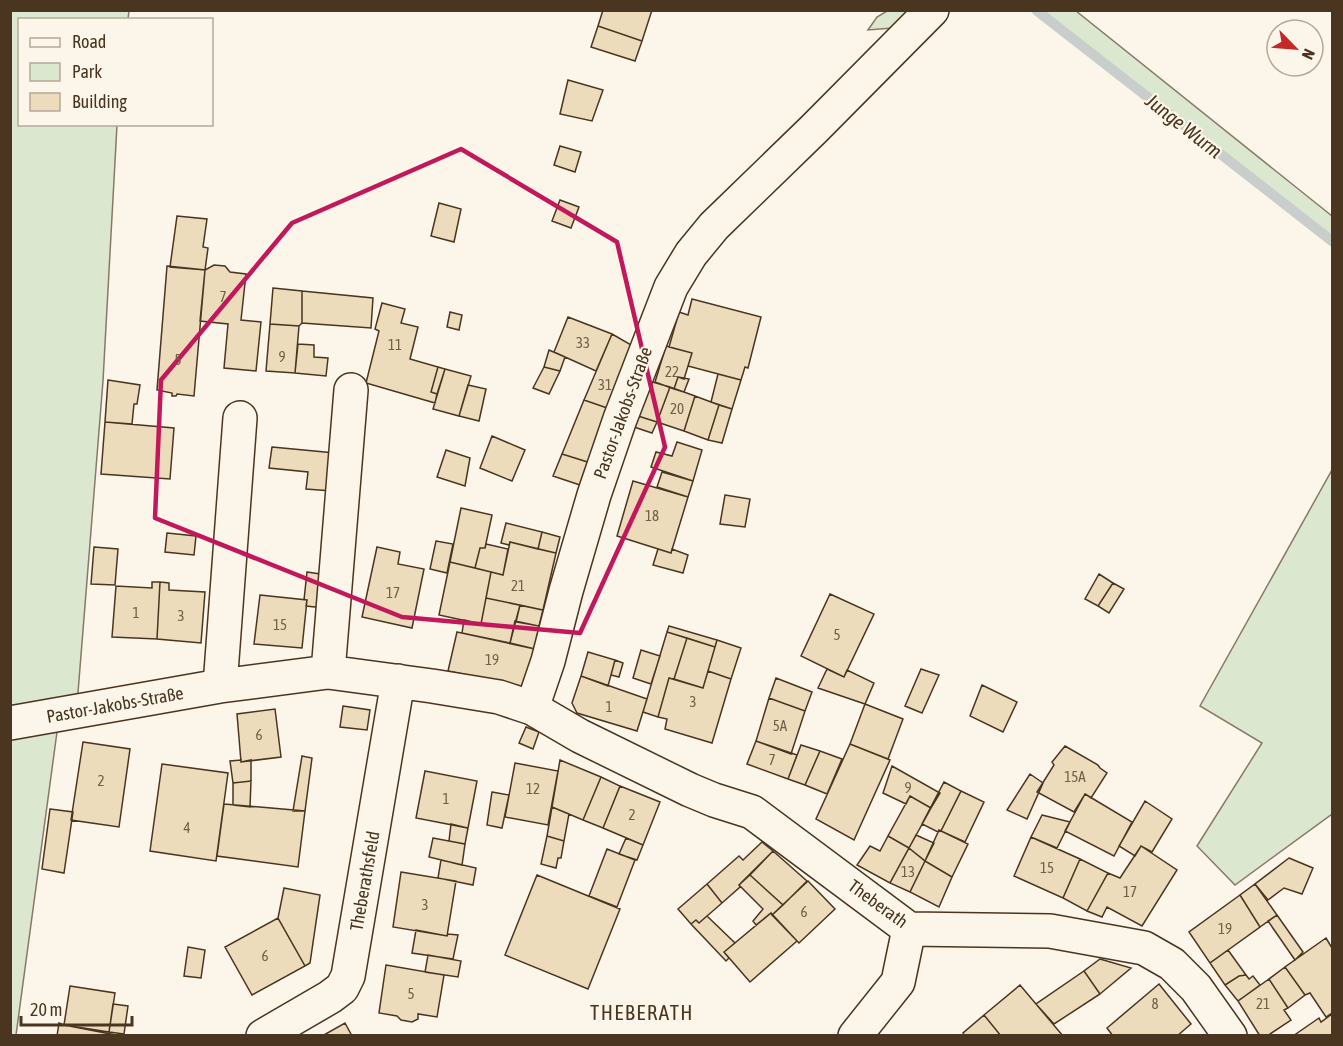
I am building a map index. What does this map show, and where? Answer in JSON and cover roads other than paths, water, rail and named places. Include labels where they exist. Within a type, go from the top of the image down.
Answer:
[{"type":"street","name":"Pastor-Jakobs-Straße","points":[[10,723],[220,687],[328,672],[499,697],[532,708],[548,661],[594,495],[624,408],[671,287],[692,254],[714,226],[932,10]]},
{"type":"street","points":[[328,672],[351,390]]},
{"type":"street","points":[[220,687],[240,418]]},
{"type":"street","name":"Theberathsfeld","points":[[263,1035],[330,998],[342,988],[348,976],[398,681]]},
{"type":"street","name":"Theberath","points":[[532,708],[580,736],[690,790],[752,812],[909,929],[1050,931],[1143,948],[1172,964],[1196,988],[1230,1035]]},
{"type":"street","points":[[855,1035],[898,982],[909,929]]},
{"type":"waterway","name":"Junge Wurm","points":[[1036,10],[1332,241]]},
{"type":"district","name":"THEBERATH","points":[[642,1013]]}]
